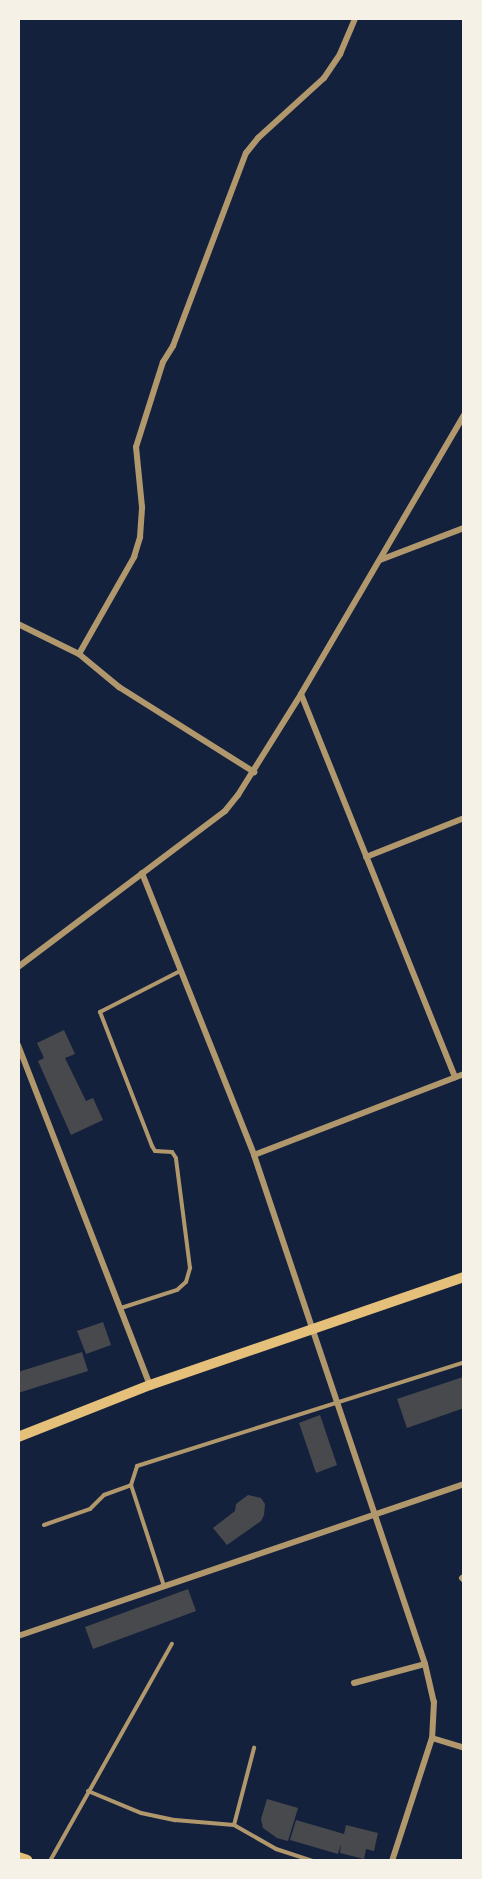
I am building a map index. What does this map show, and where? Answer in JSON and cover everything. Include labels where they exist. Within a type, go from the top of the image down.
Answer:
[{"type":"main road","points":[[18,1437],[150,1385],[464,1277]]},
{"type":"main road","points":[[18,1858],[27,1861]]},
{"type":"street","points":[[79,654],[134,557],[140,537],[142,507],[136,447],[163,362],[173,346],[246,153],[258,138],[324,78],[340,54],[355,18]]},
{"type":"street","points":[[18,967],[225,811],[254,772],[464,415]]},
{"type":"street","points":[[379,560],[464,528]]},
{"type":"street","points":[[18,624],[79,654],[119,687],[254,772]]},
{"type":"street","points":[[301,694],[455,1077]]},
{"type":"street","points":[[366,857],[464,818]]},
{"type":"street","points":[[142,873],[254,1155],[425,1664],[434,1702],[432,1738],[392,1861]]},
{"type":"street","points":[[18,1045],[150,1385]]},
{"type":"street","points":[[254,1155],[464,1074]]},
{"type":"street","points":[[18,1636],[464,1484]]},
{"type":"street","points":[[354,1683],[425,1664]]},
{"type":"street","points":[[432,1738],[464,1748]]},
{"type":"lane","points":[[121,1308],[177,1290],[186,1282],[190,1268],[176,1158],[172,1152],[155,1151],[152,1146],[100,1012],[181,971]]},
{"type":"lane","points":[[164,1586],[131,1485],[137,1466],[267,1423],[293,1419],[464,1362]]},
{"type":"lane","points":[[44,1525],[90,1509],[104,1495],[131,1485]]},
{"type":"lane","points":[[50,1861],[172,1644]]},
{"type":"lane","points":[[234,1825],[254,1748]]},
{"type":"lane","points":[[88,1791],[141,1813],[176,1820],[234,1825],[276,1849],[314,1861]]},
{"type":"building","points":[[64,1030],[75,1054],[65,1058],[86,1101],[93,1098],[103,1120],[71,1135],[38,1061],[44,1058],[37,1043]]},
{"type":"building","points":[[103,1322],[111,1345],[86,1354],[77,1331]]},
{"type":"building","points":[[82,1352],[88,1371],[18,1393],[18,1372]]},
{"type":"building","points":[[463,1377],[464,1408],[407,1428],[397,1399]]},
{"type":"building","points":[[320,1415],[337,1465],[316,1473],[299,1423]]},
{"type":"building","points":[[248,1495],[261,1498],[265,1504],[264,1515],[261,1521],[227,1545],[213,1528],[235,1511],[236,1504]]},
{"type":"building","points":[[188,1589],[196,1611],[93,1649],[85,1627]]},
{"type":"building","points":[[267,1799],[298,1808],[288,1841],[277,1838],[263,1828],[261,1819]]},
{"type":"building","points":[[296,1820],[344,1834],[346,1825],[378,1833],[374,1851],[366,1849],[364,1859],[340,1853],[341,1844],[338,1854],[290,1840]]}]
